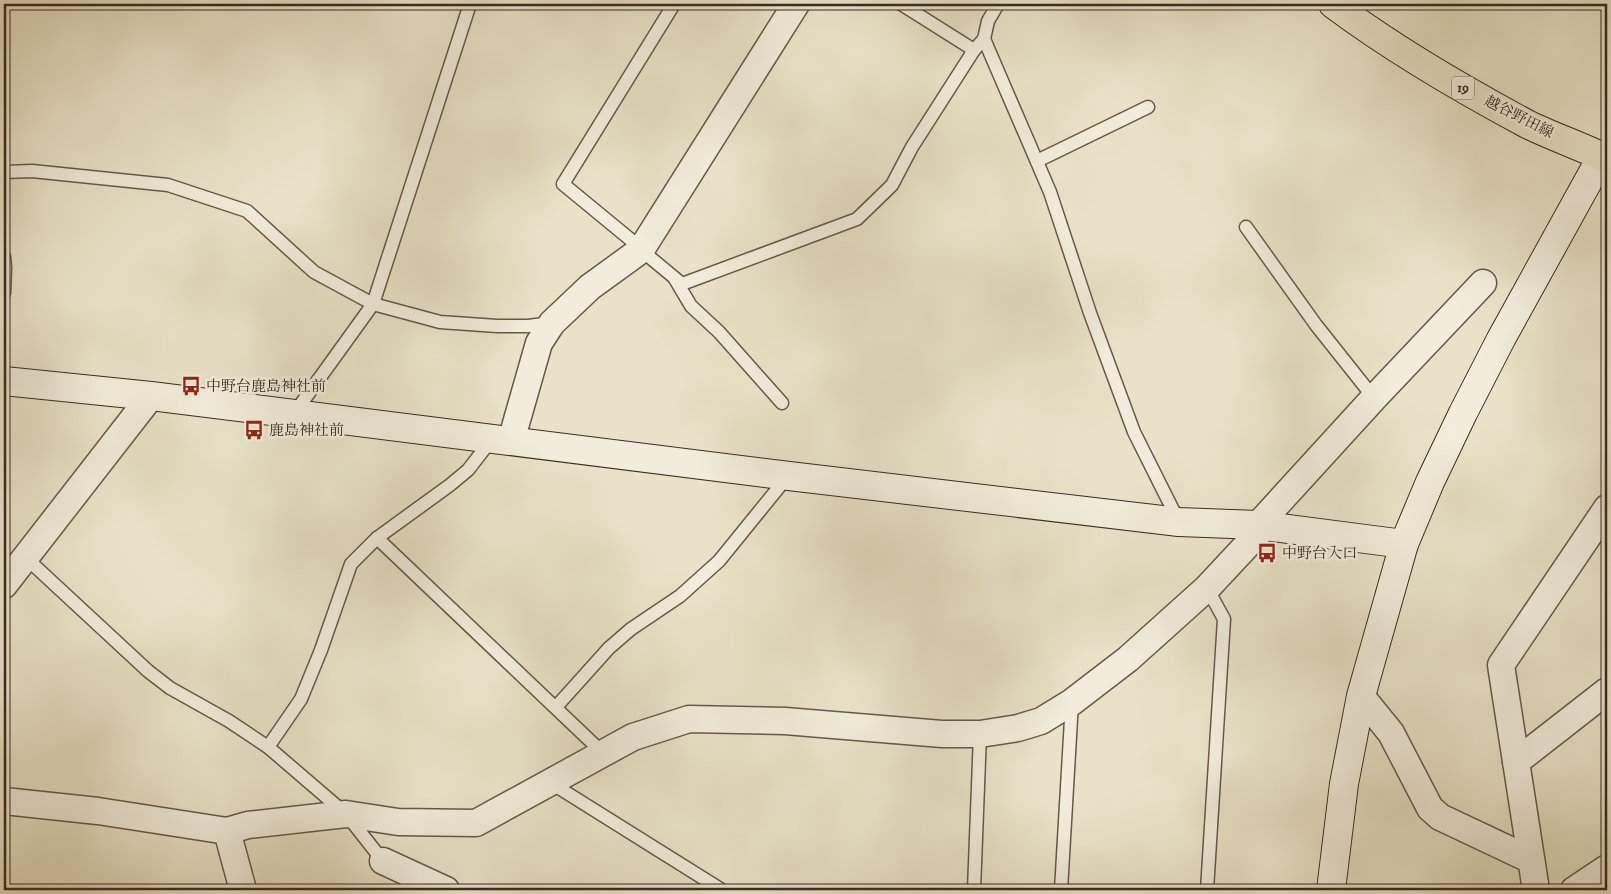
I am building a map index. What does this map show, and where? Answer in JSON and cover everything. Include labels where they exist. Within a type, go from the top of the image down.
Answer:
[{"type":"main road","name":"越谷野田線","points":[[1333,4],[1356,22],[1453,82],[1528,124],[1606,154]]},
{"type":"street","points":[[501,440],[539,343],[552,323],[590,287],[641,250],[796,4]]},
{"type":"street","points":[[1332,890],[1344,784],[1362,696],[1404,544],[1430,482],[1501,339],[1606,154]]},
{"type":"street","points":[[4,801],[98,811],[227,831],[248,825],[346,814],[398,822],[476,823],[633,737],[688,719],[785,721],[942,734],[980,734],[1018,728],[1041,721],[1072,702],[1128,659],[1207,588],[1374,398],[1483,283]]},
{"type":"street","points":[[4,381],[151,396],[788,476],[1179,522],[1262,525],[1404,544]]},
{"type":"street","points":[[4,585],[151,396]]},
{"type":"street","points":[[1536,890],[1501,665],[1607,508]]},
{"type":"street","points":[[1516,762],[1607,691]]},
{"type":"street","points":[[1362,696],[1391,733],[1430,808],[1440,817],[1531,860]]},
{"type":"street","points":[[227,831],[243,890]]},
{"type":"street","points":[[383,860],[446,890]]},
{"type":"street","points":[[1574,890],[1607,868]]},
{"type":"lane","points":[[293,415],[373,304],[470,4]]},
{"type":"lane","points":[[674,4],[563,184],[682,284],[857,219],[892,185],[912,147],[974,50],[984,39],[988,21],[998,4]]},
{"type":"lane","points":[[902,4],[974,50]]},
{"type":"lane","points":[[984,39],[1050,192],[1090,313],[1134,432],[1179,522]]},
{"type":"lane","points":[[1037,161],[1148,107]]},
{"type":"lane","points":[[4,172],[32,171],[168,185],[247,211],[314,272],[373,304],[440,322],[497,326],[528,326],[552,323]]},
{"type":"lane","points":[[1246,227],[1316,325],[1374,398]]},
{"type":"lane","points":[[4,257],[4,293]]},
{"type":"lane","points":[[675,279],[691,306],[719,332],[782,403]]},
{"type":"lane","points":[[268,747],[300,699],[321,650],[351,564],[378,538],[450,485],[501,440]]},
{"type":"lane","points":[[556,708],[610,648],[631,628],[680,596],[719,561],[788,476]]},
{"type":"lane","points":[[378,538],[604,754]]},
{"type":"lane","points":[[25,557],[148,671],[170,688],[229,721],[268,747],[346,814],[383,860]]},
{"type":"lane","points":[[1207,588],[1224,619],[1207,890]]},
{"type":"lane","points":[[1061,890],[1072,702]]},
{"type":"lane","points":[[974,890],[980,734]]},
{"type":"lane","points":[[550,782],[722,890]]},
{"type":"place","name":"中野台鹿島神社前","points":[[191,386]]},
{"type":"place","name":"鹿島神社前","points":[[254,430]]},
{"type":"place","name":"中野台入口","points":[[1267,553]]}]
